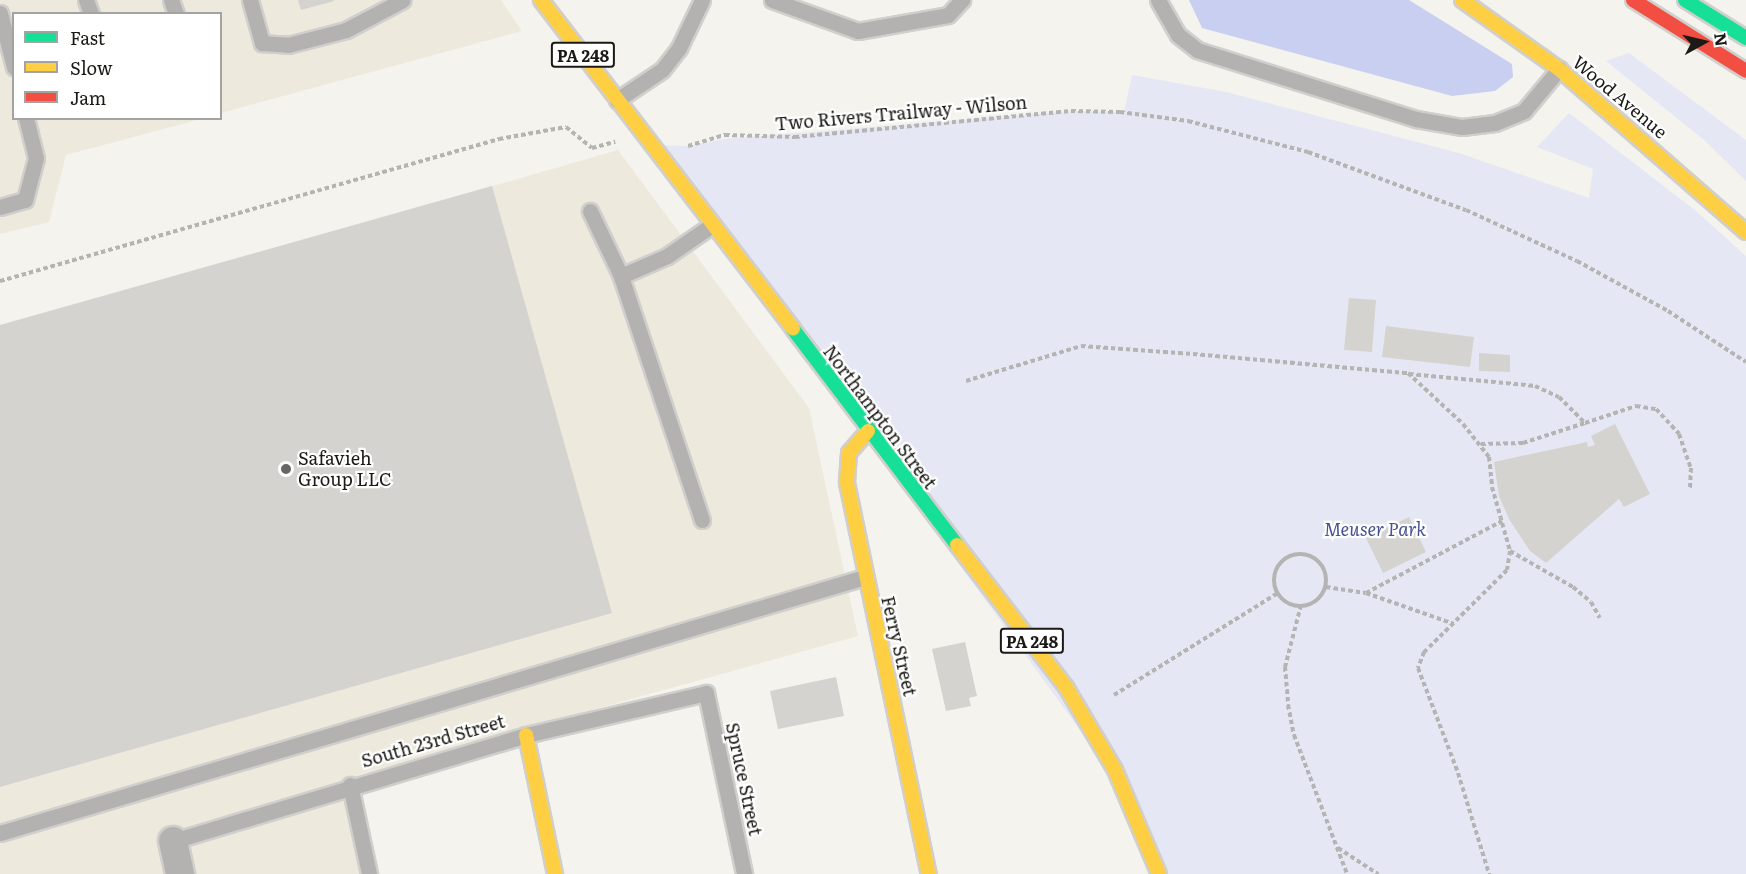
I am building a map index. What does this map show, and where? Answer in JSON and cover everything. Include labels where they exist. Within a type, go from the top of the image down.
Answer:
[{"type":"main road","name":"Northampton Street","points":[[541,0],[868,431],[1066,687],[1115,770],[1159,874]]},
{"type":"main road","name":"Wood Avenue","points":[[1462,0],[1559,69],[1746,232]]},
{"type":"main road","points":[[1633,0],[1746,71]]},
{"type":"main road","points":[[1685,0],[1746,38]]},
{"type":"main road","name":"Ferry Street","points":[[868,431],[852,448],[846,466],[864,577],[929,874]]},
{"type":"main road","points":[[526,735],[555,874]]},
{"type":"street","points":[[173,841],[180,874]]},
{"type":"lane","points":[[249,0],[262,43],[288,45],[346,30],[403,0]]},
{"type":"lane","points":[[617,100],[662,70],[679,48],[702,0]]},
{"type":"lane","points":[[772,0],[858,31],[948,15],[962,0]]},
{"type":"lane","points":[[1158,0],[1178,35],[1197,50],[1416,119],[1462,127],[1495,123],[1524,111],[1559,69]]},
{"type":"lane","points":[[0,13],[12,59]]},
{"type":"lane","points":[[0,207],[25,200],[36,158],[26,120]]},
{"type":"lane","points":[[590,212],[621,276],[702,520]]},
{"type":"lane","points":[[621,276],[667,256],[712,225]]},
{"type":"lane","points":[[0,833],[864,577]]},
{"type":"lane","name":"South 23rd Street","points":[[173,841],[350,785],[526,735],[706,693]]},
{"type":"lane","name":"Spruce Street","points":[[706,693],[744,874]]},
{"type":"lane","points":[[350,785],[369,874]]},
{"type":"path","name":"Two Rivers Trailway - Wilson","points":[[687,146],[725,135],[795,137],[1071,111],[1120,111],[1188,121],[1308,152],[1466,210],[1587,267],[1668,311],[1746,362]]},
{"type":"path","points":[[0,281],[328,185],[499,139],[566,127],[592,148],[610,142]]},
{"type":"path","points":[[966,381],[1081,346],[1535,386],[1559,397],[1585,423]]},
{"type":"path","points":[[1408,374],[1481,444],[1490,457],[1510,551],[1507,570],[1497,585],[1424,652],[1418,668],[1458,773],[1489,874]]},
{"type":"path","points":[[1481,444],[1523,443],[1636,406],[1656,409],[1679,434],[1691,468],[1690,488]]},
{"type":"path","points":[[1366,592],[1502,521]]},
{"type":"path","points":[[1510,551],[1573,587],[1591,602],[1600,618]]},
{"type":"path","points":[[1297,554],[1320,562],[1325,587],[1317,599],[1301,605],[1290,603],[1278,593],[1277,569],[1297,554]]},
{"type":"path","points":[[1325,587],[1366,592],[1454,624]]},
{"type":"path","points":[[1114,695],[1278,593]]},
{"type":"path","points":[[1301,605],[1285,668],[1288,705],[1294,735],[1347,874]]},
{"type":"path","points":[[1337,847],[1378,874]]},
{"type":"shaded area","points":[[0,0],[501,0],[522,31],[222,113],[222,12],[12,12],[12,120],[197,120],[66,155],[49,222],[0,234]]},
{"type":"shaded area","points":[[618,150],[809,408],[858,636],[358,775],[375,874],[0,874],[0,328]]},
{"type":"green space","points":[[1629,53],[1746,140],[1746,181],[1704,140],[1606,61]]},
{"type":"green space","name":"Meuser Park","points":[[1132,75],[1226,92],[1459,153],[1589,198],[1593,169],[1537,147],[1569,113],[1696,211],[1746,256],[1746,874],[1159,874],[1126,793],[653,145],[687,146],[725,139],[1071,111],[1124,112]]},
{"type":"water","points":[[1189,0],[1409,0],[1512,64],[1513,77],[1495,91],[1452,96],[1202,28]]},
{"type":"building","points":[[298,0],[334,0],[334,1],[301,10]]},
{"type":"building","name":"Safavieh Group LLC","points":[[492,186],[612,613],[0,787],[0,325]]},
{"type":"building","points":[[1349,298],[1376,300],[1372,352],[1344,350]]},
{"type":"building","points":[[1386,326],[1474,337],[1470,367],[1382,357]]},
{"type":"building","points":[[1479,353],[1510,355],[1510,372],[1479,371]]},
{"type":"building","points":[[1615,424],[1650,494],[1624,507],[1619,499],[1546,563],[1530,551],[1509,519],[1499,496],[1494,462],[1587,442],[1588,447],[1595,445],[1591,436]]},
{"type":"building","points":[[1409,517],[1426,552],[1383,573],[1366,538]]},
{"type":"building","points":[[965,642],[977,696],[969,698],[971,706],[946,711],[932,649]]},
{"type":"building","points":[[836,677],[844,716],[778,729],[770,691]]},
{"type":"traffic: fast","points":[[1685,0],[1746,38]]},
{"type":"traffic: fast","points":[[793,329],[957,545]]},
{"type":"traffic: slow","points":[[541,0],[793,329]]},
{"type":"traffic: slow","points":[[1462,0],[1559,69],[1746,232]]},
{"type":"traffic: slow","points":[[868,431],[849,453],[847,483],[929,874]]},
{"type":"traffic: slow","points":[[957,545],[1066,687],[1115,770],[1159,874]]},
{"type":"traffic: slow","points":[[526,735],[555,874]]},
{"type":"traffic: jam","points":[[1633,0],[1746,71]]},
{"type":"place","name":"Safavieh Group LLC","points":[[286,469]]}]
